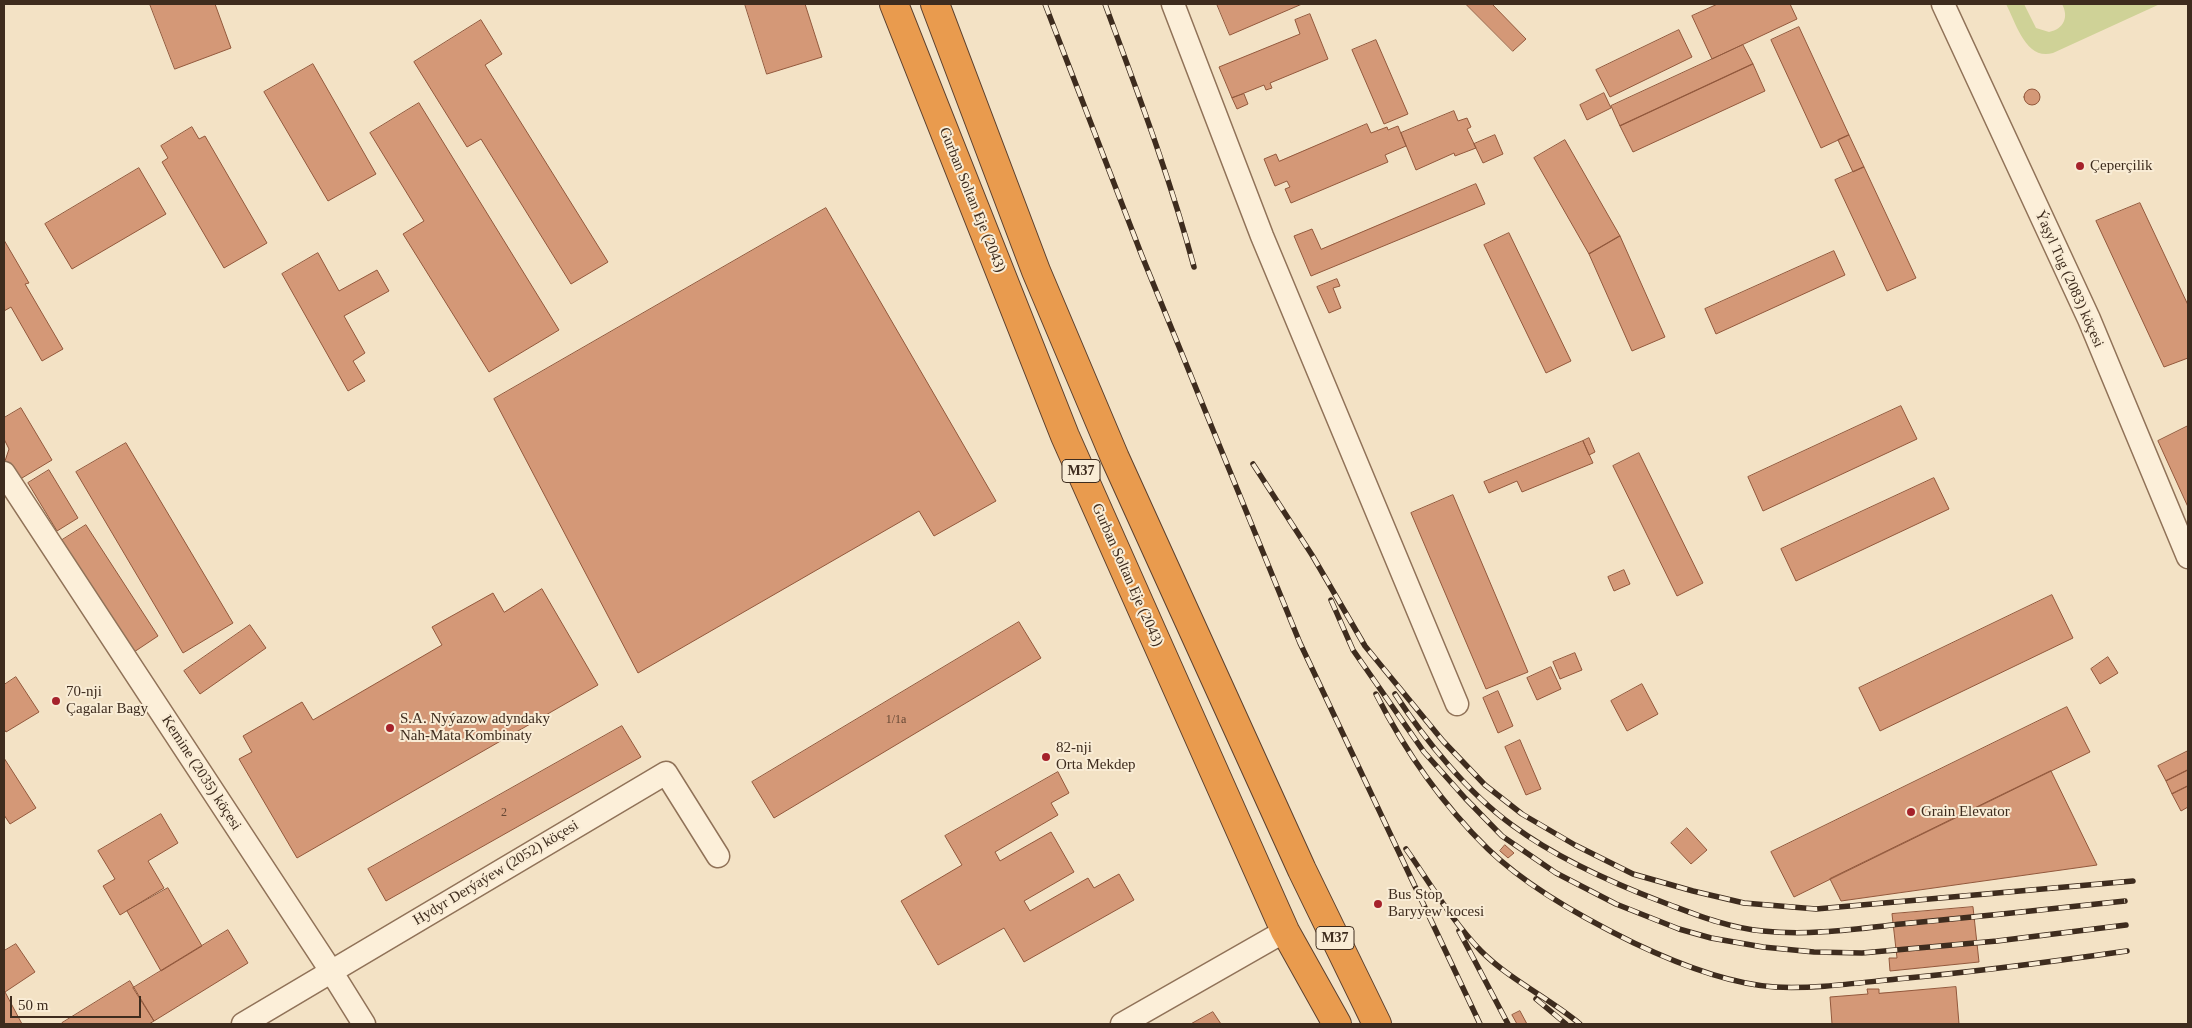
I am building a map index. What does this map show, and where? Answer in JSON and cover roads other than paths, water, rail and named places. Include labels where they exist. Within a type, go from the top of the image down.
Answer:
[{"type":"highway","name":"Gurban Soltan Eje (2043)","points":[[894,4],[1065,436],[1285,931],[1337,1024]]},
{"type":"highway","name":"M37","points":[[934,4],[1036,271],[1115,458],[1302,870],[1377,1024]]},
{"type":"street","points":[[1173,4],[1262,236],[1457,704]]},
{"type":"street","name":"Ýaşyl Tug (2083) köçesi","points":[[1943,4],[2089,319],[2188,557]]},
{"type":"street","name":"Kemine (2035) köçesi","points":[[4,473],[364,1024]]},
{"type":"street","name":"Hydyr Derýaýew (2052) köçesi","points":[[243,1024],[666,773],[718,856]]},
{"type":"street","points":[[1122,1024],[1285,931]]},
{"type":"railway","points":[[1045,4],[1142,256],[1300,643],[1480,1024]]},
{"type":"railway","points":[[1105,4],[1164,167],[1194,267]]},
{"type":"railway","points":[[1253,464],[1312,555],[1365,646],[1443,741],[1485,785],[1522,814],[1575,845],[1633,874],[1744,903],[1816,909],[2133,881]]},
{"type":"railway","points":[[1331,600],[1353,650],[1424,752],[1465,798],[1502,836],[1556,873],[1616,904],[1679,929],[1711,938],[1763,947],[1814,952],[1862,953],[1997,941],[2126,925]]},
{"type":"railway","points":[[1376,694],[1399,736],[1440,795],[1471,832],[1503,863],[1538,889],[1596,924],[1650,951],[1685,965],[1739,982],[1775,987],[1805,987],[1955,973],[2127,951]]},
{"type":"railway","points":[[1395,694],[1448,765],[1479,798],[1512,825],[1548,849],[1605,878],[1665,903],[1725,924],[1763,931],[1815,932],[2125,901]]},
{"type":"railway","points":[[1406,849],[1451,915],[1481,951],[1504,971],[1580,1024]]},
{"type":"railway","points":[[1459,931],[1508,1024]]},
{"type":"railway","points":[[1536,999],[1566,1024]]},
{"type":"place","name":"Çeperçilik","points":[[2080,166]]},
{"type":"place","name":"70-nji Çagalar Bagy","points":[[56,701]]},
{"type":"place","name":"S.A. Nyýazow adyndaky Nah-Mata Kombinaty","points":[[390,728]]},
{"type":"place","name":"82-nji Orta Mekdep","points":[[1046,757]]},
{"type":"place","name":"Grain Elevator","points":[[1911,812]]},
{"type":"place","name":"Bus Stop Baryyew kocesi","points":[[1378,904]]}]
